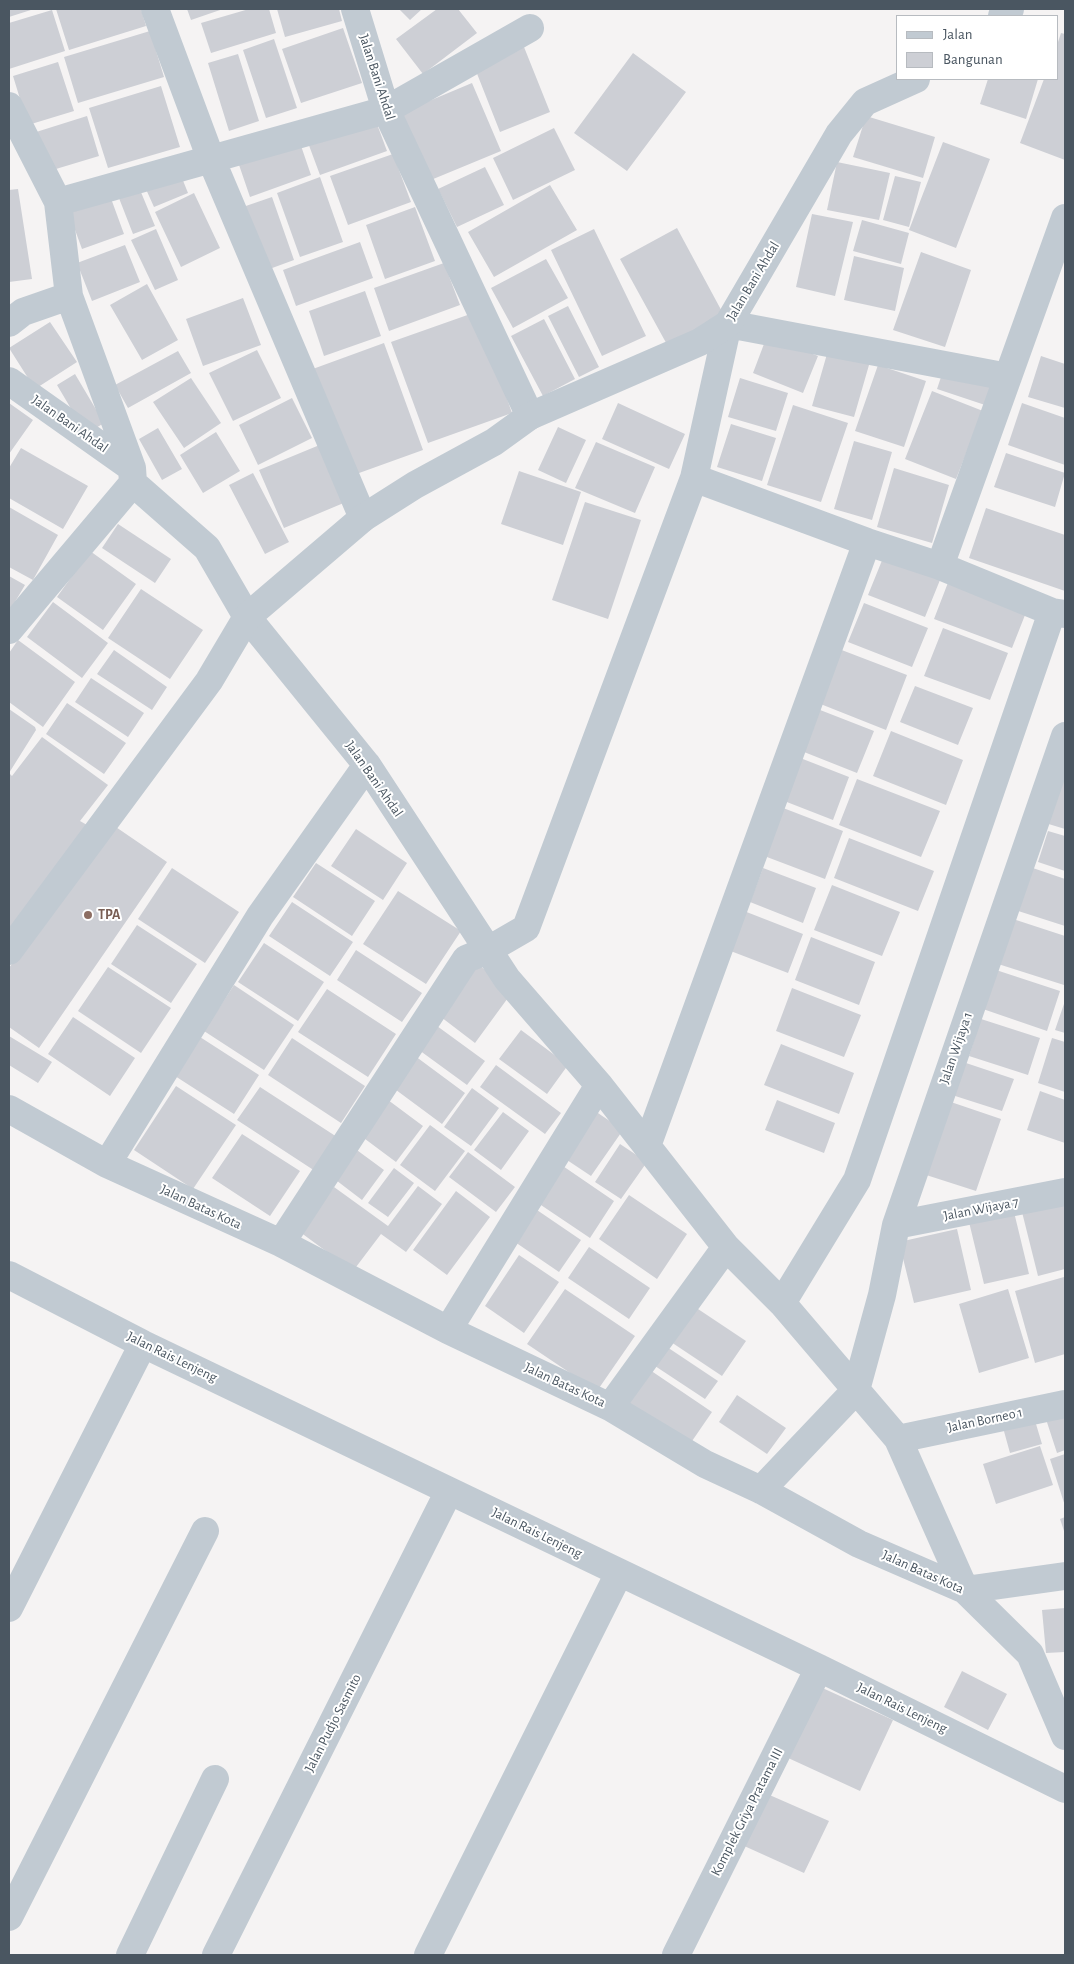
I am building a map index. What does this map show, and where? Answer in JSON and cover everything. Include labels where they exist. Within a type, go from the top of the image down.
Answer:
[{"type":"street","points":[[155,9],[211,159],[363,518]]},
{"type":"street","name":"Jalan Bani Ahdal","points":[[355,9],[386,110],[530,416]]},
{"type":"street","points":[[58,202],[386,110],[530,28]]},
{"type":"street","name":"Jalan Bani Ahdal","points":[[9,951],[209,681],[247,618],[363,518],[415,485],[494,442],[530,416],[700,342],[728,324],[839,134],[865,102],[914,80]]},
{"type":"street","points":[[9,106],[58,202],[69,296],[132,476],[9,630]]},
{"type":"street","points":[[940,566],[1065,218]]},
{"type":"street","points":[[13,316],[69,296]]},
{"type":"street","points":[[281,1243],[466,959],[488,950],[526,928],[694,478],[728,324],[1008,377]]},
{"type":"street","name":"Jalan Bani Ahdal","points":[[9,381],[132,476],[207,548],[247,618],[367,765],[507,979],[599,1085],[726,1246],[860,1378],[902,1438],[965,1590]]},
{"type":"street","points":[[694,478],[866,542],[940,566],[1058,613],[857,1180],[782,1303]]},
{"type":"street","points":[[647,1146],[866,542]]},
{"type":"street","name":"Jalan Wijaya 1","points":[[860,1378],[882,1295],[896,1225],[1065,736]]},
{"type":"street","points":[[107,1164],[260,916],[367,765]]},
{"type":"street","points":[[448,1330],[599,1085]]},
{"type":"street","name":"Jalan Batas Kota","points":[[9,1109],[107,1164],[281,1243],[448,1330],[610,1406],[705,1464],[761,1490],[859,1544],[965,1590],[1030,1654],[1063,1732]]},
{"type":"street","name":"Jalan Wijaya 7","points":[[896,1225],[1065,1192]]},
{"type":"street","points":[[610,1406],[726,1246]]},
{"type":"street","name":"Jalan Rais Lenjeng","points":[[9,1275],[143,1344],[819,1668],[1065,1789]]},
{"type":"street","points":[[9,1608],[143,1344]]},
{"type":"street","points":[[761,1490],[860,1378]]},
{"type":"street","name":"Jalan Borneo 1","points":[[902,1438],[1065,1404]]},
{"type":"street","name":"Jalan Pudjo Sasmito","points":[[216,1955],[449,1491]]},
{"type":"street","points":[[9,1916],[205,1531]]},
{"type":"street","points":[[428,1955],[619,1573]]},
{"type":"street","points":[[965,1590],[1065,1576]]},
{"type":"street","name":"Komplek Griya Pratama III","points":[[676,1955],[819,1668]]},
{"type":"street","points":[[130,1955],[216,1779]]},
{"type":"building","points":[[9,9],[34,9],[9,17]]},
{"type":"building","points":[[56,9],[141,9],[146,26],[69,50]]},
{"type":"building","points":[[187,9],[223,9],[191,20]]},
{"type":"building","points":[[249,9],[269,9],[276,33],[211,53],[201,23]]},
{"type":"building","points":[[277,9],[339,9],[342,21],[285,37]]},
{"type":"building","points":[[399,9],[422,9],[410,20]]},
{"type":"building","points":[[437,9],[458,9],[477,33],[423,74],[396,39]]},
{"type":"building","points":[[52,10],[65,51],[9,69],[9,23]]},
{"type":"building","points":[[343,28],[362,83],[301,103],[282,49]]},
{"type":"building","points":[[150,31],[164,77],[78,103],[64,57]]},
{"type":"building","points":[[1061,33],[1065,34],[1065,160],[1020,143],[1044,80],[1059,80],[1059,39]]},
{"type":"building","points":[[274,39],[297,108],[266,118],[243,50]]},
{"type":"building","points":[[524,47],[550,112],[500,132],[474,66]]},
{"type":"building","points":[[633,53],[686,92],[627,171],[574,133]]},
{"type":"building","points":[[238,54],[259,121],[229,131],[208,63]]},
{"type":"building","points":[[58,62],[74,111],[28,125],[13,76]]},
{"type":"building","points":[[988,80],[1038,80],[1026,119],[980,104]]},
{"type":"building","points":[[472,83],[501,151],[426,182],[398,114]]},
{"type":"building","points":[[161,86],[180,147],[108,168],[89,108]]},
{"type":"building","points":[[87,116],[99,156],[46,172],[33,133]]},
{"type":"building","points":[[374,116],[387,151],[320,175],[307,140]]},
{"type":"building","points":[[866,116],[935,137],[923,178],[853,157]]},
{"type":"building","points":[[554,128],[575,170],[513,200],[493,158]]},
{"type":"building","points":[[298,137],[311,175],[250,197],[237,159]]},
{"type":"building","points":[[943,142],[990,159],[956,248],[909,230]]},
{"type":"building","points":[[393,154],[411,202],[348,225],[330,176]]},
{"type":"building","points":[[837,162],[890,173],[879,220],[827,210]]},
{"type":"building","points":[[485,167],[504,205],[457,227],[438,189]]},
{"type":"building","points":[[180,173],[188,193],[154,207],[145,187]]},
{"type":"building","points":[[895,176],[921,182],[909,227],[883,220]]},
{"type":"building","points":[[320,177],[343,242],[300,257],[277,193]]},
{"type":"building","points":[[138,185],[155,226],[133,234],[117,193]]},
{"type":"building","points":[[550,185],[577,230],[494,277],[468,232]]},
{"type":"building","points":[[18,189],[32,279],[9,282],[9,190]]},
{"type":"building","points":[[109,193],[124,234],[82,249],[67,208]]},
{"type":"building","points":[[194,193],[220,248],[181,267],[155,212]]},
{"type":"building","points":[[272,197],[294,260],[264,271],[240,208]]},
{"type":"building","points":[[415,207],[435,261],[385,279],[366,225]]},
{"type":"building","points":[[812,214],[853,222],[835,296],[796,287]]},
{"type":"building","points":[[862,220],[909,233],[901,264],[853,251]]},
{"type":"building","points":[[677,228],[726,319],[670,350],[620,259]]},
{"type":"building","points":[[156,229],[178,280],[155,290],[131,240]]},
{"type":"building","points":[[594,229],[646,336],[602,356],[551,250]]},
{"type":"building","points":[[360,242],[373,278],[296,306],[283,270]]},
{"type":"building","points":[[125,245],[140,282],[92,301],[77,263]]},
{"type":"building","points":[[921,252],[971,270],[945,347],[893,330]]},
{"type":"building","points":[[854,256],[904,268],[895,311],[844,300]]},
{"type":"building","points":[[546,259],[568,298],[513,328],[491,288]]},
{"type":"building","points":[[444,263],[460,305],[389,331],[374,288]]},
{"type":"building","points":[[147,284],[178,340],[142,360],[110,305]]},
{"type":"building","points":[[365,291],[381,336],[324,356],[309,311]]},
{"type":"building","points":[[243,298],[261,345],[203,366],[186,319]]},
{"type":"building","points":[[568,306],[599,367],[579,377],[548,316]]},
{"type":"building","points":[[476,312],[512,413],[428,443],[391,342]]},
{"type":"building","points":[[544,319],[575,379],[543,396],[511,336]]},
{"type":"building","points":[[50,322],[77,362],[35,389],[9,348]]},
{"type":"building","points":[[767,336],[818,356],[803,393],[753,373]]},
{"type":"building","points":[[384,343],[423,450],[348,477],[310,370]]},
{"type":"building","points":[[829,347],[871,358],[854,417],[812,406]]},
{"type":"building","points":[[257,350],[281,398],[233,421],[209,373]]},
{"type":"building","points":[[178,351],[191,373],[128,408],[115,385]]},
{"type":"building","points":[[1041,356],[1065,364],[1065,408],[1028,397]]},
{"type":"building","points":[[878,365],[926,381],[904,447],[855,431]]},
{"type":"building","points":[[944,368],[991,384],[985,405],[937,389]]},
{"type":"building","points":[[75,374],[104,423],[86,434],[57,385]]},
{"type":"building","points":[[191,378],[221,423],[184,448],[153,402]]},
{"type":"building","points":[[740,378],[788,393],[776,431],[728,417]]},
{"type":"building","points":[[932,391],[983,411],[956,479],[905,459]]},
{"type":"building","points":[[292,398],[312,438],[258,465],[239,425]]},
{"type":"building","points":[[9,403],[33,420],[9,454]]},
{"type":"building","points":[[618,403],[685,434],[669,469],[602,439]]},
{"type":"building","points":[[1022,403],[1065,418],[1065,465],[1008,445]]},
{"type":"building","points":[[793,405],[848,423],[821,502],[767,485]]},
{"type":"building","points":[[731,424],[776,438],[762,481],[717,467]]},
{"type":"building","points":[[558,427],[586,440],[566,483],[538,470]]},
{"type":"building","points":[[158,428],[182,469],[162,480],[139,439]]},
{"type":"building","points":[[216,432],[240,471],[203,493],[180,455]]},
{"type":"building","points":[[854,441],[892,452],[872,520],[834,509]]},
{"type":"building","points":[[596,442],[655,467],[635,513],[575,488]]},
{"type":"building","points":[[322,444],[346,502],[284,528],[259,470]]},
{"type":"building","points":[[21,448],[88,486],[63,529],[9,498],[9,468]]},
{"type":"building","points":[[1006,453],[1065,473],[1055,507],[994,487]]},
{"type":"building","points":[[894,468],[949,485],[932,543],[877,527]]},
{"type":"building","points":[[519,471],[581,492],[563,545],[501,524]]},
{"type":"building","points":[[253,473],[289,542],[265,554],[229,485]]},
{"type":"building","points":[[585,502],[641,520],[608,619],[552,600]]},
{"type":"building","points":[[9,507],[58,535],[33,580],[9,567]]},
{"type":"building","points":[[986,508],[1065,535],[1065,591],[969,558]]},
{"type":"building","points":[[118,524],[171,559],[155,583],[102,548]]},
{"type":"building","points":[[90,551],[136,584],[103,630],[57,597]]},
{"type":"building","points":[[883,558],[940,580],[925,617],[868,595]]},
{"type":"building","points":[[9,576],[25,585],[9,612]]},
{"type":"building","points":[[949,580],[1027,610],[1012,648],[934,619]]},
{"type":"building","points":[[141,589],[203,630],[170,679],[108,638]]},
{"type":"building","points":[[53,602],[108,643],[82,678],[27,637]]},
{"type":"building","points":[[864,603],[928,628],[912,667],[848,642]]},
{"type":"building","points":[[943,628],[1008,653],[990,700],[924,676]]},
{"type":"building","points":[[18,640],[75,682],[43,727],[9,702],[9,653]]},
{"type":"building","points":[[839,649],[907,675],[886,730],[818,703]]},
{"type":"building","points":[[114,650],[167,687],[152,710],[97,674]]},
{"type":"building","points":[[91,678],[144,713],[128,737],[75,702]]},
{"type":"building","points":[[915,686],[973,708],[958,745],[900,722]]},
{"type":"building","points":[[67,703],[126,743],[104,774],[46,734]]},
{"type":"building","points":[[815,708],[874,731],[857,773],[799,750]]},
{"type":"building","points":[[9,709],[35,727],[36,730],[9,773]]},
{"type":"building","points":[[891,731],[963,760],[946,805],[873,776]]},
{"type":"building","points":[[42,737],[108,785],[80,821],[87,825],[9,931],[9,773],[12,776]]},
{"type":"building","points":[[790,754],[849,777],[833,820],[774,797]]},
{"type":"building","points":[[1065,773],[1065,829],[1042,822]]},
{"type":"building","points":[[857,779],[940,811],[921,857],[839,825]]},
{"type":"building","points":[[778,806],[843,831],[825,879],[759,854]]},
{"type":"building","name":"TPA","points":[[110,823],[167,862],[39,1048],[9,1027],[9,968]]},
{"type":"building","points":[[356,829],[407,863],[383,900],[331,866]]},
{"type":"building","points":[[1048,831],[1065,836],[1065,871],[1038,862]]},
{"type":"building","points":[[849,838],[934,871],[918,911],[834,878]]},
{"type":"building","points":[[316,863],[375,901],[352,936],[293,897]]},
{"type":"building","points":[[1027,866],[1065,879],[1065,926],[1012,909]]},
{"type":"building","points":[[172,868],[239,912],[205,963],[138,919]]},
{"type":"building","points":[[763,868],[816,888],[803,923],[750,902]]},
{"type":"building","points":[[832,885],[900,912],[882,956],[814,930]]},
{"type":"building","points":[[398,891],[461,931],[426,984],[363,944]]},
{"type":"building","points":[[292,902],[353,942],[330,976],[269,936]]},
{"type":"building","points":[[744,911],[803,934],[788,973],[728,950]]},
{"type":"building","points":[[1010,918],[1065,936],[1064,985],[995,963]]},
{"type":"building","points":[[137,925],[197,964],[171,1003],[111,964]]},
{"type":"building","points":[[811,937],[875,962],[859,1005],[795,980]]},
{"type":"building","points":[[264,943],[324,982],[298,1021],[238,982]]},
{"type":"building","points":[[356,950],[422,993],[402,1022],[337,980]]},
{"type":"building","points":[[476,963],[513,991],[475,1043],[437,1014]]},
{"type":"building","points":[[108,967],[171,1008],[141,1053],[78,1011]]},
{"type":"building","points":[[993,969],[1060,991],[1047,1031],[980,1008]]},
{"type":"building","points":[[234,985],[294,1025],[264,1070],[204,1031]]},
{"type":"building","points":[[792,988],[861,1015],[844,1057],[776,1031]]},
{"type":"building","points":[[327,989],[396,1034],[368,1077],[298,1032]]},
{"type":"building","points":[[1065,1001],[1065,1033],[1055,1030]]},
{"type":"building","points":[[73,1017],[135,1058],[110,1096],[48,1054]]},
{"type":"building","points":[[981,1019],[1040,1038],[1028,1075],[969,1056]]},
{"type":"building","points":[[437,1026],[485,1061],[467,1085],[419,1050]]},
{"type":"building","points":[[521,1030],[568,1065],[547,1094],[499,1059]]},
{"type":"building","points":[[9,1036],[52,1062],[38,1083],[9,1065]]},
{"type":"building","points":[[200,1037],[259,1075],[234,1114],[175,1076]]},
{"type":"building","points":[[292,1038],[365,1086],[341,1123],[268,1075]]},
{"type":"building","points":[[1052,1038],[1065,1042],[1065,1092],[1038,1083]]},
{"type":"building","points":[[781,1044],[854,1073],[839,1114],[764,1085]]},
{"type":"building","points":[[411,1053],[465,1093],[442,1124],[388,1084]]},
{"type":"building","points":[[960,1061],[1014,1079],[1002,1111],[949,1094]]},
{"type":"building","points":[[496,1065],[561,1113],[545,1134],[480,1087]]},
{"type":"building","points":[[176,1086],[236,1125],[193,1189],[134,1150]]},
{"type":"building","points":[[260,1087],[337,1137],[315,1171],[237,1120]]},
{"type":"building","points":[[472,1088],[499,1108],[471,1146],[444,1127]]},
{"type":"building","points":[[1040,1091],[1065,1100],[1065,1143],[1027,1130]]},
{"type":"building","points":[[384,1097],[423,1126],[396,1162],[357,1133]]},
{"type":"building","points":[[777,1100],[835,1123],[824,1153],[765,1130]]},
{"type":"building","points":[[945,1100],[1001,1119],[976,1191],[920,1173]]},
{"type":"building","points":[[592,1109],[623,1130],[591,1176],[561,1156]]},
{"type":"building","points":[[503,1112],[529,1131],[501,1170],[474,1150]]},
{"type":"building","points":[[430,1125],[465,1151],[435,1191],[400,1165]]},
{"type":"building","points":[[242,1134],[300,1171],[270,1216],[212,1178]]},
{"type":"building","points":[[620,1144],[647,1162],[621,1199],[595,1182]]},
{"type":"building","points":[[350,1145],[384,1170],[362,1200],[328,1174]]},
{"type":"building","points":[[468,1152],[515,1187],[496,1212],[449,1177]]},
{"type":"building","points":[[557,1162],[614,1201],[590,1238],[532,1199]]},
{"type":"building","points":[[394,1168],[414,1183],[388,1217],[368,1203]]},
{"type":"building","points":[[418,1186],[442,1204],[406,1252],[381,1234],[353,1271],[300,1232],[334,1187],[388,1226]]},
{"type":"building","points":[[456,1191],[490,1217],[447,1275],[413,1250]]},
{"type":"building","points":[[629,1195],[687,1234],[657,1279],[599,1239]]},
{"type":"building","points":[[1065,1197],[1065,1269],[1038,1276],[1021,1208]]},
{"type":"building","points":[[534,1208],[581,1240],[559,1272],[512,1240]]},
{"type":"building","points":[[1014,1212],[1029,1274],[984,1284],[969,1222]]},
{"type":"building","points":[[957,1229],[971,1290],[914,1303],[899,1242]]},
{"type":"building","points":[[589,1247],[650,1288],[629,1319],[568,1278]]},
{"type":"building","points":[[519,1255],[559,1282],[524,1333],[485,1306]]},
{"type":"building","points":[[1064,1277],[1065,1354],[1035,1363],[1015,1291]]},
{"type":"building","points":[[565,1289],[635,1336],[597,1391],[527,1344]]},
{"type":"building","points":[[1008,1289],[1029,1358],[979,1373],[959,1304]]},
{"type":"building","points":[[692,1305],[746,1341],[722,1376],[668,1340]]},
{"type":"building","points":[[664,1345],[718,1381],[705,1399],[652,1364]]},
{"type":"building","points":[[647,1368],[712,1412],[690,1444],[624,1400]]},
{"type":"building","points":[[737,1395],[786,1428],[767,1454],[719,1422]]},
{"type":"building","points":[[1065,1407],[1065,1450],[1057,1453],[1044,1413]]},
{"type":"building","points":[[1033,1414],[1042,1444],[1010,1453],[1002,1424]]},
{"type":"building","points":[[1040,1446],[1053,1485],[996,1504],[983,1464]]},
{"type":"building","points":[[1065,1454],[1065,1506],[1050,1459]]},
{"type":"building","points":[[1065,1517],[1065,1534],[1060,1519]]},
{"type":"building","points":[[1065,1608],[1065,1652],[1046,1653],[1042,1610]]},
{"type":"building","points":[[962,1671],[1007,1694],[988,1730],[944,1707]]},
{"type":"building","points":[[818,1686],[893,1720],[860,1791],[786,1757]]},
{"type":"building","points":[[765,1793],[829,1821],[804,1873],[742,1845]]},
{"type":"place","name":"TPA","points":[[88,915]]}]
